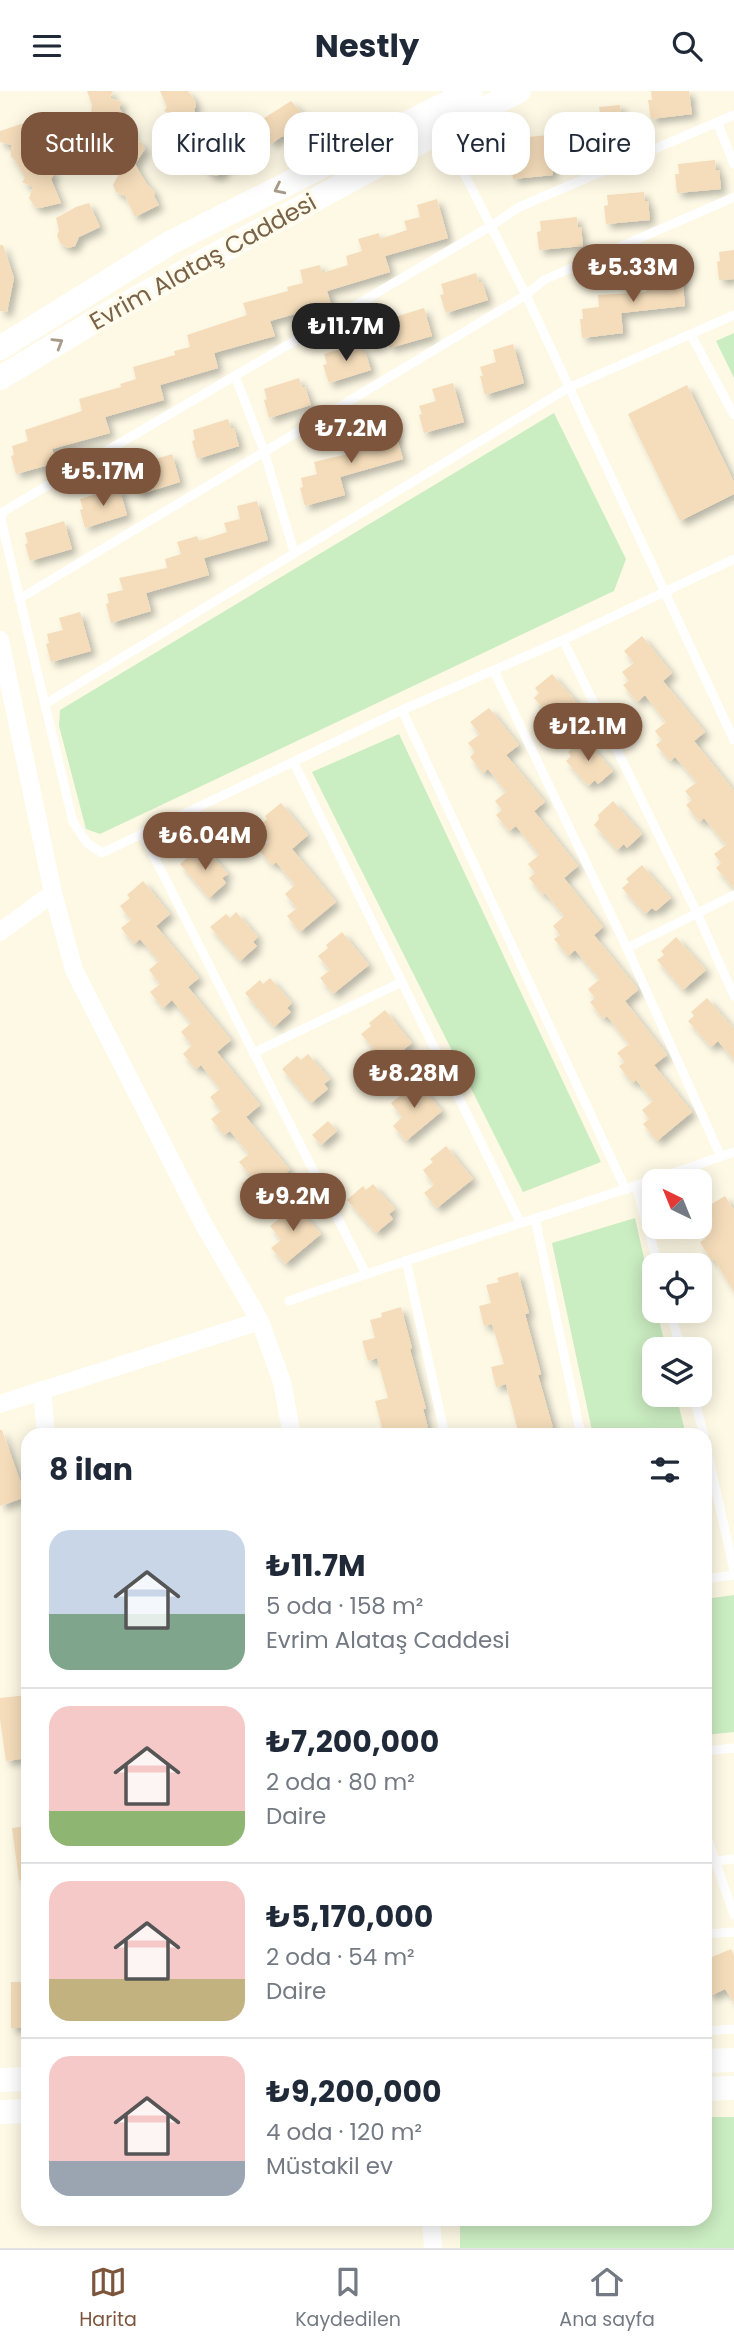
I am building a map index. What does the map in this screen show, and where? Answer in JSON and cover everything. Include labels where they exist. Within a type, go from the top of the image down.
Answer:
[{"type":"main road","name":"Evrim Alataş Caddesi","points":[[0,348],[168,244],[471,91]]},
{"type":"main road","name":"Evrim Alataş Caddesi","points":[[478,112],[520,91]]},
{"type":"main road","name":"Evrim Alataş Caddesi","points":[[0,378],[93,322],[432,136]]},
{"type":"main road","points":[[712,2061],[734,2060]]},
{"type":"main road","points":[[0,2080],[21,2079]]},
{"type":"main road","points":[[712,2089],[734,2088]]},
{"type":"main road","points":[[0,2112],[21,2111]]},
{"type":"street","points":[[0,641],[53,893],[74,970],[204,1225],[260,1321],[282,1382],[291,1428]]},
{"type":"street","points":[[0,932],[53,893]]},
{"type":"street","points":[[0,1404],[260,1321]]},
{"type":"street","points":[[42,1390],[45,1428]]},
{"type":"street","points":[[432,2226],[433,2248]]},
{"type":"lane","points":[[734,115],[519,207],[4,512],[2,520],[73,822],[87,843],[102,853],[402,710],[563,640],[734,559]]},
{"type":"lane","points":[[717,122],[734,165]]},
{"type":"lane","points":[[465,175],[526,295],[734,740]]},
{"type":"lane","points":[[19,599],[526,295],[544,280],[734,197]]},
{"type":"lane","points":[[45,704],[568,388],[734,315]]},
{"type":"lane","points":[[691,335],[734,415]]},
{"type":"lane","points":[[234,376],[264,451],[294,552]]},
{"type":"lane","points":[[563,640],[697,913],[734,996]]},
{"type":"lane","points":[[494,671],[627,948],[721,1157]]},
{"type":"lane","points":[[402,710],[626,1190]]},
{"type":"lane","points":[[295,763],[520,1222]]},
{"type":"lane","points":[[142,833],[366,1274]]},
{"type":"lane","points":[[627,948],[734,895]]},
{"type":"lane","points":[[253,1053],[402,982]]},
{"type":"lane","points":[[289,1301],[734,1152]]},
{"type":"lane","points":[[636,1185],[655,1253]]},
{"type":"lane","points":[[535,1218],[579,1428]]},
{"type":"lane","points":[[406,1260],[443,1428]]},
{"type":"lane","points":[[696,1407],[702,1428]]},
{"type":"lane","points":[[712,1473],[734,1572],[712,1577]]},
{"type":"lane","points":[[712,1750],[734,1748]]},
{"type":"lane","points":[[712,1861],[734,1859]]},
{"type":"lane","points":[[712,1866],[734,1915]]},
{"type":"lane","points":[[712,1934],[734,1932]]},
{"type":"lane","points":[[712,2031],[734,2029]]},
{"type":"green space","points":[[734,333],[734,378],[716,341]]},
{"type":"green space","points":[[554,413],[626,559],[614,591],[100,834],[86,829],[59,726],[60,710]]},
{"type":"green space","points":[[399,734],[601,1162],[523,1192],[312,772]]},
{"type":"green space","points":[[635,1218],[643,1253],[642,1323],[660,1323],[663,1337],[642,1337],[642,1407],[679,1407],[684,1428],[592,1428],[552,1243]]},
{"type":"green space","points":[[734,1595],[734,1732],[712,1734],[712,1598]]},
{"type":"green space","points":[[712,2117],[734,2117],[734,2248],[460,2248],[460,2226],[712,2226]]},
{"type":"building","points":[[87,91],[113,91],[110,98],[122,102],[119,107],[122,112],[91,112],[92,105]]},
{"type":"building","points":[[160,91],[188,91],[196,107],[195,112],[166,112],[164,111],[167,107]]},
{"type":"building","points":[[651,91],[689,91],[692,114],[655,119],[655,112],[650,112],[648,100],[652,100]]},
{"type":"building","points":[[291,101],[301,112],[284,112],[284,136],[271,144],[270,114]]},
{"type":"building","points":[[620,105],[621,112],[600,112],[599,107]]},
{"type":"building","points":[[21,124],[21,171],[11,157],[11,145],[0,142],[0,131]]},
{"type":"building","points":[[544,135],[544,175],[553,175],[513,179],[512,175],[530,175],[530,137]]},
{"type":"building","points":[[138,141],[145,149],[138,160]]},
{"type":"building","points":[[715,160],[721,189],[677,193],[675,174],[679,174],[678,164]]},
{"type":"building","points":[[138,169],[155,192],[154,196],[159,205],[135,217],[125,196],[116,192],[113,185],[118,175],[138,175]]},
{"type":"building","points":[[23,175],[54,175],[51,179],[61,203],[35,207],[29,198],[33,187],[22,182],[25,178]]},
{"type":"building","points":[[644,192],[650,220],[606,224],[604,206],[608,205],[607,195]]},
{"type":"building","points":[[437,199],[448,238],[385,256],[390,272],[327,291],[331,304],[270,321],[275,336],[214,353],[218,368],[160,385],[164,400],[105,417],[110,433],[52,449],[56,463],[16,474],[11,456],[14,455],[12,446],[28,441],[25,430],[82,411],[79,399],[121,387],[120,384],[136,379],[133,367],[175,355],[174,351],[190,347],[187,335],[247,315],[243,303],[288,291],[287,287],[303,283],[300,270],[320,265],[322,273],[348,265],[346,256],[362,251],[358,239],[379,233],[380,239],[407,230],[404,221],[420,217],[417,205]]},
{"type":"building","points":[[89,203],[100,227],[79,237],[75,246],[68,248],[61,244],[57,236],[59,230],[56,218]]},
{"type":"building","points":[[577,217],[583,246],[539,250],[537,232],[541,231],[540,221]]},
{"type":"building","points":[[0,245],[3,245],[14,278],[7,312],[0,311]]},
{"type":"building","points":[[734,250],[734,279],[719,280],[719,252]]},
{"type":"building","points":[[681,266],[685,306],[621,313],[623,333],[582,338],[582,309],[599,307],[598,295],[646,292],[645,282],[661,280],[660,268]]},
{"type":"building","points":[[476,273],[488,300],[446,313],[440,295],[444,294],[441,284]]},
{"type":"building","points":[[424,308],[432,336],[390,348],[385,320]]},
{"type":"building","points":[[359,343],[362,352],[365,351],[371,370],[329,383],[323,365],[327,364],[324,354]]},
{"type":"building","points":[[513,344],[524,383],[485,395],[480,367],[496,362],[493,350]]},
{"type":"building","points":[[299,378],[311,405],[269,418],[264,389]]},
{"type":"building","points":[[453,383],[464,422],[424,433],[419,406],[436,401],[432,389]]},
{"type":"building","points":[[687,385],[734,482],[734,494],[680,521],[628,414]]},
{"type":"building","points":[[228,419],[231,428],[234,428],[239,446],[197,459],[192,441],[195,440],[193,430]]},
{"type":"building","points":[[392,420],[403,459],[340,477],[345,495],[305,506],[300,488],[303,487],[301,478],[317,474],[314,462],[361,451],[359,442],[375,437],[372,426]]},
{"type":"building","points":[[172,454],[180,482],[138,495],[133,466]]},
{"type":"building","points":[[119,487],[127,515],[85,528],[80,499]]},
{"type":"building","points":[[257,501],[268,540],[204,558],[209,575],[146,593],[151,611],[111,623],[106,604],[109,603],[107,594],[123,590],[119,578],[167,568],[165,559],[181,554],[177,542],[197,536],[199,541],[227,532],[224,523],[240,519],[237,506]]},
{"type":"building","points":[[64,521],[72,549],[30,561],[25,533]]},
{"type":"building","points":[[80,612],[91,651],[51,662],[46,644],[49,643],[47,634],[63,630],[59,618]]},
{"type":"building","points":[[642,636],[672,673],[663,681],[705,732],[694,741],[734,791],[734,888],[716,868],[721,863],[714,854],[726,845],[704,818],[700,822],[686,805],[692,800],[685,791],[697,782],[675,757],[670,761],[656,745],[662,740],[655,731],[666,722],[645,695],[637,702],[623,685],[629,681],[622,672],[634,663],[624,651]]},
{"type":"building","points":[[552,674],[581,707],[566,721],[562,717],[556,723],[534,698],[539,693],[535,688]]},
{"type":"building","points":[[489,708],[519,745],[506,755],[545,802],[534,811],[578,866],[564,878],[603,927],[594,935],[638,990],[625,1001],[667,1055],[654,1065],[692,1112],[657,1141],[643,1124],[649,1119],[642,1110],[653,1101],[636,1080],[632,1083],[619,1066],[625,1062],[617,1053],[629,1044],[607,1016],[603,1019],[590,1002],[595,998],[588,989],[600,979],[575,950],[568,956],[554,939],[560,935],[553,926],[564,916],[529,878],[535,873],[528,864],[539,855],[516,826],[509,831],[496,815],[502,810],[495,801],[506,792],[488,769],[483,773],[470,757],[475,752],[468,743],[480,734],[470,722]]},
{"type":"building","points":[[584,738],[613,771],[598,784],[595,780],[588,786],[566,761],[571,756],[568,752]]},
{"type":"building","points":[[613,801],[642,834],[627,848],[624,844],[617,850],[594,825],[599,819],[598,815]]},
{"type":"building","points":[[281,803],[308,835],[292,849],[336,902],[300,932],[287,916],[297,908],[285,894],[295,885],[276,862],[272,865],[259,850],[269,841],[258,827],[267,819],[265,816]]},
{"type":"building","points":[[206,848],[228,874],[222,878],[226,883],[209,898],[180,864],[195,851],[199,854]]},
{"type":"building","points":[[642,865],[671,898],[656,911],[652,908],[645,914],[622,888],[629,882],[626,879]]},
{"type":"building","points":[[143,881],[170,914],[156,926],[199,978],[188,987],[231,1040],[217,1052],[260,1105],[246,1117],[290,1170],[254,1200],[241,1184],[251,1176],[239,1162],[249,1154],[230,1131],[224,1135],[211,1119],[221,1111],[210,1097],[220,1089],[201,1065],[196,1069],[183,1054],[192,1045],[181,1032],[191,1023],[172,1000],[163,1008],[150,992],[160,984],[149,970],[159,961],[140,939],[134,944],[121,928],[131,920],[120,906],[130,898],[127,895]]},
{"type":"building","points":[[236,912],[258,937],[253,942],[257,946],[240,961],[210,927],[226,914],[230,918]]},
{"type":"building","points":[[342,932],[369,965],[333,994],[320,978],[330,970],[318,956],[328,948],[326,945]]},
{"type":"building","points":[[676,937],[706,970],[683,990],[657,960],[664,955],[661,951]]},
{"type":"building","points":[[270,978],[292,1003],[287,1008],[291,1012],[274,1027],[245,993],[260,980],[263,984]]},
{"type":"building","points":[[707,998],[734,1029],[734,1060],[718,1041],[711,1047],[688,1021],[694,1016],[691,1012]]},
{"type":"building","points":[[385,1010],[412,1043],[376,1072],[363,1056],[373,1048],[361,1034],[371,1026],[369,1023]]},
{"type":"building","points":[[308,1054],[330,1079],[324,1084],[328,1089],[311,1103],[282,1069],[297,1056],[301,1060]]},
{"type":"building","points":[[415,1079],[442,1111],[406,1141],[393,1126],[402,1117],[391,1103],[401,1095],[398,1092]]},
{"type":"building","points":[[328,1121],[337,1131],[321,1145],[312,1135]]},
{"type":"building","points":[[446,1146],[473,1179],[437,1208],[424,1193],[434,1185],[423,1170],[433,1162],[430,1159]]},
{"type":"building","points":[[373,1184],[395,1209],[389,1214],[393,1219],[376,1233],[347,1200],[363,1186],[366,1190]]},
{"type":"building","points":[[725,1196],[734,1210],[734,1292],[712,1260],[712,1253],[707,1253],[700,1242],[712,1239],[712,1204]]},
{"type":"building","points":[[293,1202],[321,1234],[285,1264],[271,1248],[281,1240],[270,1226],[280,1218],[277,1215]]},
{"type":"building","points":[[518,1272],[529,1313],[525,1314],[541,1374],[538,1375],[553,1428],[517,1428],[506,1384],[496,1387],[491,1367],[504,1364],[492,1324],[484,1326],[479,1306],[491,1303],[486,1285],[499,1282],[497,1278]]},
{"type":"building","points":[[401,1307],[428,1428],[382,1428],[375,1401],[388,1398],[377,1358],[368,1361],[362,1341],[375,1338],[370,1320],[382,1317],[381,1313]]},
{"type":"building","points":[[2,1430],[21,1483],[21,1499],[0,1506]]},
{"type":"building","points":[[21,1696],[21,1759],[6,1761],[0,1698]]},
{"type":"building","points":[[21,1827],[21,1880],[19,1880],[12,1828]]},
{"type":"building","points":[[731,1949],[734,1956],[734,2002],[725,1989],[712,1995],[712,1957]]},
{"type":"building","points":[[11,1982],[21,1982],[21,2028],[11,2028]]}]
